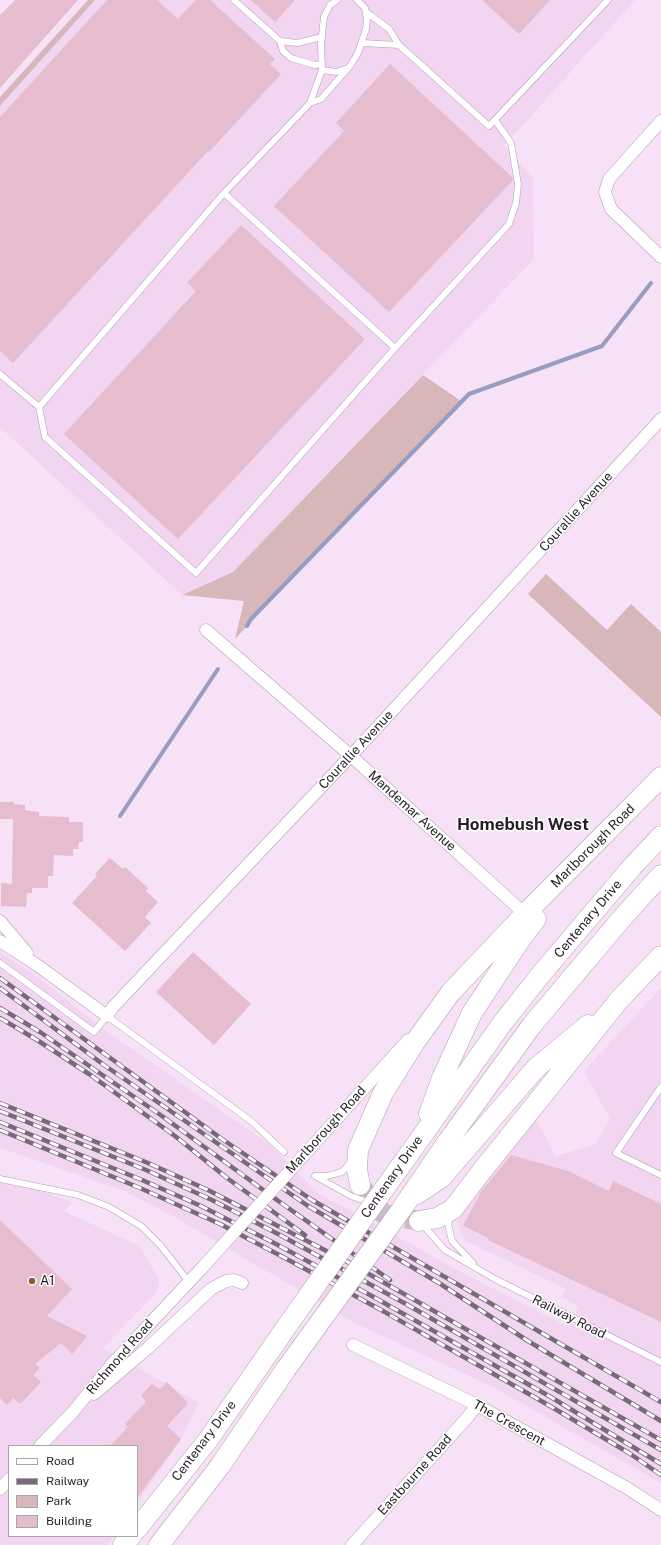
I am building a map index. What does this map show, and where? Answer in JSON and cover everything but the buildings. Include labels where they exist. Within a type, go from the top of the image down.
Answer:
[{"type":"highway","name":"Marlborough Road","points":[[358,1150],[383,1093],[415,1042],[451,992],[525,914],[661,777]]},
{"type":"highway","points":[[420,1137],[442,1078],[472,1013],[522,937],[615,824]]},
{"type":"highway","name":"Centenary Drive","points":[[138,1528],[208,1440],[420,1137],[504,1021],[542,972],[632,867],[661,836]]},
{"type":"highway","name":"Centenary Drive","points":[[159,1545],[220,1466],[286,1369],[532,1025],[623,917],[661,875]]},
{"type":"highway","points":[[405,1204],[441,1178],[536,1068],[619,1000],[657,963]]},
{"type":"highway","points":[[419,1221],[437,1218],[453,1209],[619,1000]]},
{"type":"highway","points":[[358,1150],[357,1170],[360,1185]]},
{"type":"highway","points":[[123,1545],[131,1537]]},
{"type":"street","points":[[661,121],[609,179],[605,192],[612,209],[661,257]]},
{"type":"street","name":"Courallie Avenue","points":[[107,1016],[351,756],[661,419]]},
{"type":"street","name":"Mandemar Avenue","points":[[206,630],[351,756],[525,914]]},
{"type":"street","points":[[0,921],[37,965]]},
{"type":"street","points":[[0,941],[37,965],[107,1016]]},
{"type":"street","name":"Marlborough Road","points":[[202,1268],[451,992]]},
{"type":"street","name":"Richmond Road","points":[[41,1445],[72,1413],[112,1364],[202,1268]]},
{"type":"street","points":[[72,1413],[148,1348],[211,1289],[226,1281],[234,1280],[242,1283]]},
{"type":"street","name":"The Crescent","points":[[353,1345],[477,1405],[627,1488],[661,1510]]},
{"type":"street","name":"Eastbourne Road","points":[[352,1545],[477,1405]]},
{"type":"street","points":[[0,1489],[8,1480]]},
{"type":"lane","points":[[234,0],[280,42],[283,51],[291,58],[336,72],[347,69]]},
{"type":"lane","points":[[310,103],[321,67],[324,17],[330,5],[337,0]]},
{"type":"lane","points":[[357,0],[366,12],[389,29],[399,45],[489,126],[608,0]]},
{"type":"lane","points":[[39,407],[224,193],[310,103],[321,99],[357,57],[363,43],[366,29],[366,12]]},
{"type":"lane","points":[[280,42],[297,43],[322,37]]},
{"type":"lane","points":[[363,43],[399,45]]},
{"type":"lane","points":[[0,374],[39,407],[45,437],[196,573],[395,348],[509,224],[516,203],[518,184],[511,143],[495,120]]},
{"type":"lane","points":[[224,193],[395,348]]},
{"type":"lane","points":[[0,964],[94,1032],[107,1016],[251,1121],[284,1152]]},
{"type":"lane","points":[[661,1087],[616,1153],[661,1175]]},
{"type":"lane","points":[[358,1150],[350,1164],[342,1172],[327,1176],[315,1176],[351,1196],[373,1203]]},
{"type":"lane","points":[[0,1178],[78,1195],[109,1207],[141,1226],[161,1246],[188,1282]]},
{"type":"lane","name":"Railway Road","points":[[453,1209],[448,1224],[452,1241],[478,1268]]},
{"type":"lane","name":"Railway Road","points":[[419,1221],[445,1250],[543,1304],[661,1362]]},
{"type":"shaded area","points":[[95,0],[635,0],[504,146],[533,178],[534,259],[233,572],[182,595],[0,427],[0,106]]},
{"type":"shaded area","points":[[0,952],[39,978],[113,1036],[269,1144],[318,1193],[463,1273],[569,1327],[579,1306],[562,1297],[566,1289],[466,1241],[461,1233],[458,1220],[462,1210],[536,1120],[556,1156],[596,1144],[610,1119],[584,1071],[661,988],[661,1483],[491,1386],[359,1325],[166,1212],[122,1190],[0,1148]]},
{"type":"shaded area","points":[[0,1177],[73,1202],[64,1211],[139,1246],[159,1279],[157,1292],[103,1348],[199,1403],[180,1441],[138,1502],[138,1445],[8,1445],[8,1537],[113,1537],[107,1545],[0,1545]]},
{"type":"green space","points":[[88,0],[95,0],[0,106],[0,97]]},
{"type":"green space","points":[[423,375],[461,401],[235,639],[244,601],[182,595],[233,572]]},
{"type":"green space","points":[[546,574],[607,630],[631,604],[661,632],[661,717],[528,594]]},
{"type":"waterway","points":[[247,626],[251,619],[469,394],[602,346],[651,283]]},
{"type":"waterway","points":[[120,816],[218,669]]},
{"type":"tunnel","points":[[360,1185],[373,1203],[384,1214],[419,1221]]},
{"type":"railway","points":[[0,978],[222,1139],[312,1200],[661,1402]]},
{"type":"railway","points":[[0,988],[104,1065],[308,1206],[439,1283],[528,1341],[661,1421]]},
{"type":"railway","points":[[0,1008],[40,1032],[162,1116],[390,1280]]},
{"type":"railway","points":[[0,1018],[89,1074],[175,1136],[227,1178],[305,1235]]},
{"type":"railway","points":[[0,1103],[148,1163],[210,1191],[346,1261],[661,1440]]},
{"type":"railway","points":[[0,1111],[146,1170],[212,1200],[280,1235],[406,1304],[661,1450]]},
{"type":"railway","points":[[0,1122],[142,1180],[201,1206],[276,1244],[549,1396],[661,1464]]},
{"type":"railway","points":[[0,1130],[140,1188],[220,1224],[383,1311],[550,1406],[629,1453],[661,1475]]},
{"type":"place","name":"A1","points":[[32,1281]]},
{"type":"district","name":"Homebush West","points":[[523,825]]}]
